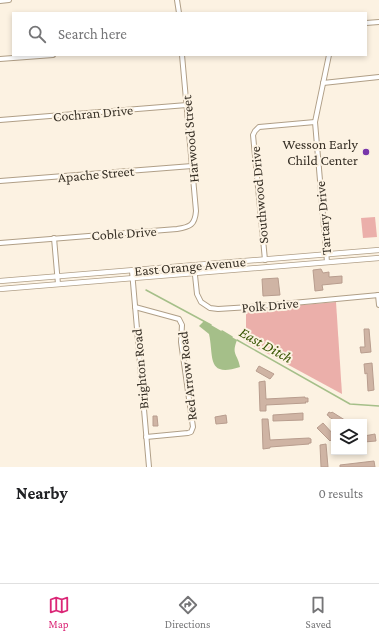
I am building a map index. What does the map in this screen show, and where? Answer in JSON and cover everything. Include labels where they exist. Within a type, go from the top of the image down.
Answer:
[{"type":"street","points":[[0,1],[9,0]]},
{"type":"street","points":[[177,0],[179,12]]},
{"type":"street","points":[[367,23],[379,22]]},
{"type":"street","points":[[0,59],[40,56]]},
{"type":"street","name":"Harwood Street","points":[[182,56],[196,211],[196,218],[193,223]]},
{"type":"street","name":"Tartary Drive","points":[[328,262],[315,122],[329,56]]},
{"type":"street","points":[[323,82],[379,77]]},
{"type":"street","name":"Cochran Drive","points":[[0,120],[187,105]]},
{"type":"street","name":"Southwood Drive","points":[[264,260],[253,135],[259,127],[315,122]]},
{"type":"street","name":"Apache Street","points":[[0,181],[192,166]]},
{"type":"street","name":"Coble Drive","points":[[0,243],[177,229],[187,227],[193,223]]},
{"type":"street","points":[[54,238],[58,284]]},
{"type":"street","name":"East Orange Avenue","points":[[0,281],[379,250]]},
{"type":"street","name":"East Orange Avenue","points":[[0,289],[379,258]]},
{"type":"street","name":"Polk Drive","points":[[194,266],[198,299],[205,306],[218,309],[379,295]]},
{"type":"street","name":"Brighton Road","points":[[132,271],[149,467]]},
{"type":"street","points":[[379,295],[379,305]]},
{"type":"street","name":"Red Arrow Road","points":[[135,307],[179,318],[182,325],[181,342],[192,431],[188,433],[146,437]]},
{"type":"shaded area","points":[[375,217],[377,237],[363,238],[361,218]]},
{"type":"shaded area","points":[[336,302],[342,394],[246,342],[246,310]]},
{"type":"shaded area","points":[[204,321],[237,340],[235,352],[240,367],[222,370],[217,367],[212,357],[209,334],[199,326]]},
{"type":"building","points":[[321,269],[323,273],[329,272],[329,277],[342,276],[342,283],[322,285],[323,290],[315,291],[313,270]]},
{"type":"building","points":[[278,278],[280,295],[263,296],[262,279]]},
{"type":"building","points":[[364,329],[369,329],[371,352],[361,353],[360,347],[365,347]]},
{"type":"building","points":[[372,363],[374,390],[368,391],[367,373],[365,374],[364,364]]},
{"type":"building","points":[[259,366],[274,374],[270,379],[256,371]]},
{"type":"building","points":[[265,381],[266,399],[305,397],[308,398],[308,402],[266,405],[266,411],[260,411],[259,382]]},
{"type":"building","points":[[329,412],[332,412],[343,419],[332,419],[327,415]]},
{"type":"building","points":[[303,413],[303,420],[273,421],[273,415]]},
{"type":"building","points":[[226,415],[227,423],[216,424],[215,417]]},
{"type":"building","points":[[153,416],[157,416],[158,426],[153,426]]},
{"type":"building","points":[[262,419],[268,419],[270,440],[309,438],[311,439],[311,443],[263,449]]},
{"type":"building","points":[[323,423],[331,432],[331,440],[330,441],[317,428]]},
{"type":"building","points":[[375,434],[376,441],[367,442],[367,435]]},
{"type":"building","points":[[326,444],[328,467],[321,467],[320,445]]},
{"type":"building","points":[[374,461],[375,467],[340,467],[340,465]]},
{"type":"waterway","name":"East Ditch","points":[[146,290],[211,325]]},
{"type":"waterway","name":"East Ditch","points":[[222,331],[232,337]]},
{"type":"waterway","name":"East Ditch","points":[[237,340],[350,404],[379,406]]},
{"type":"place","name":"Wesson Early Child Center","points":[[366,152]]}]
